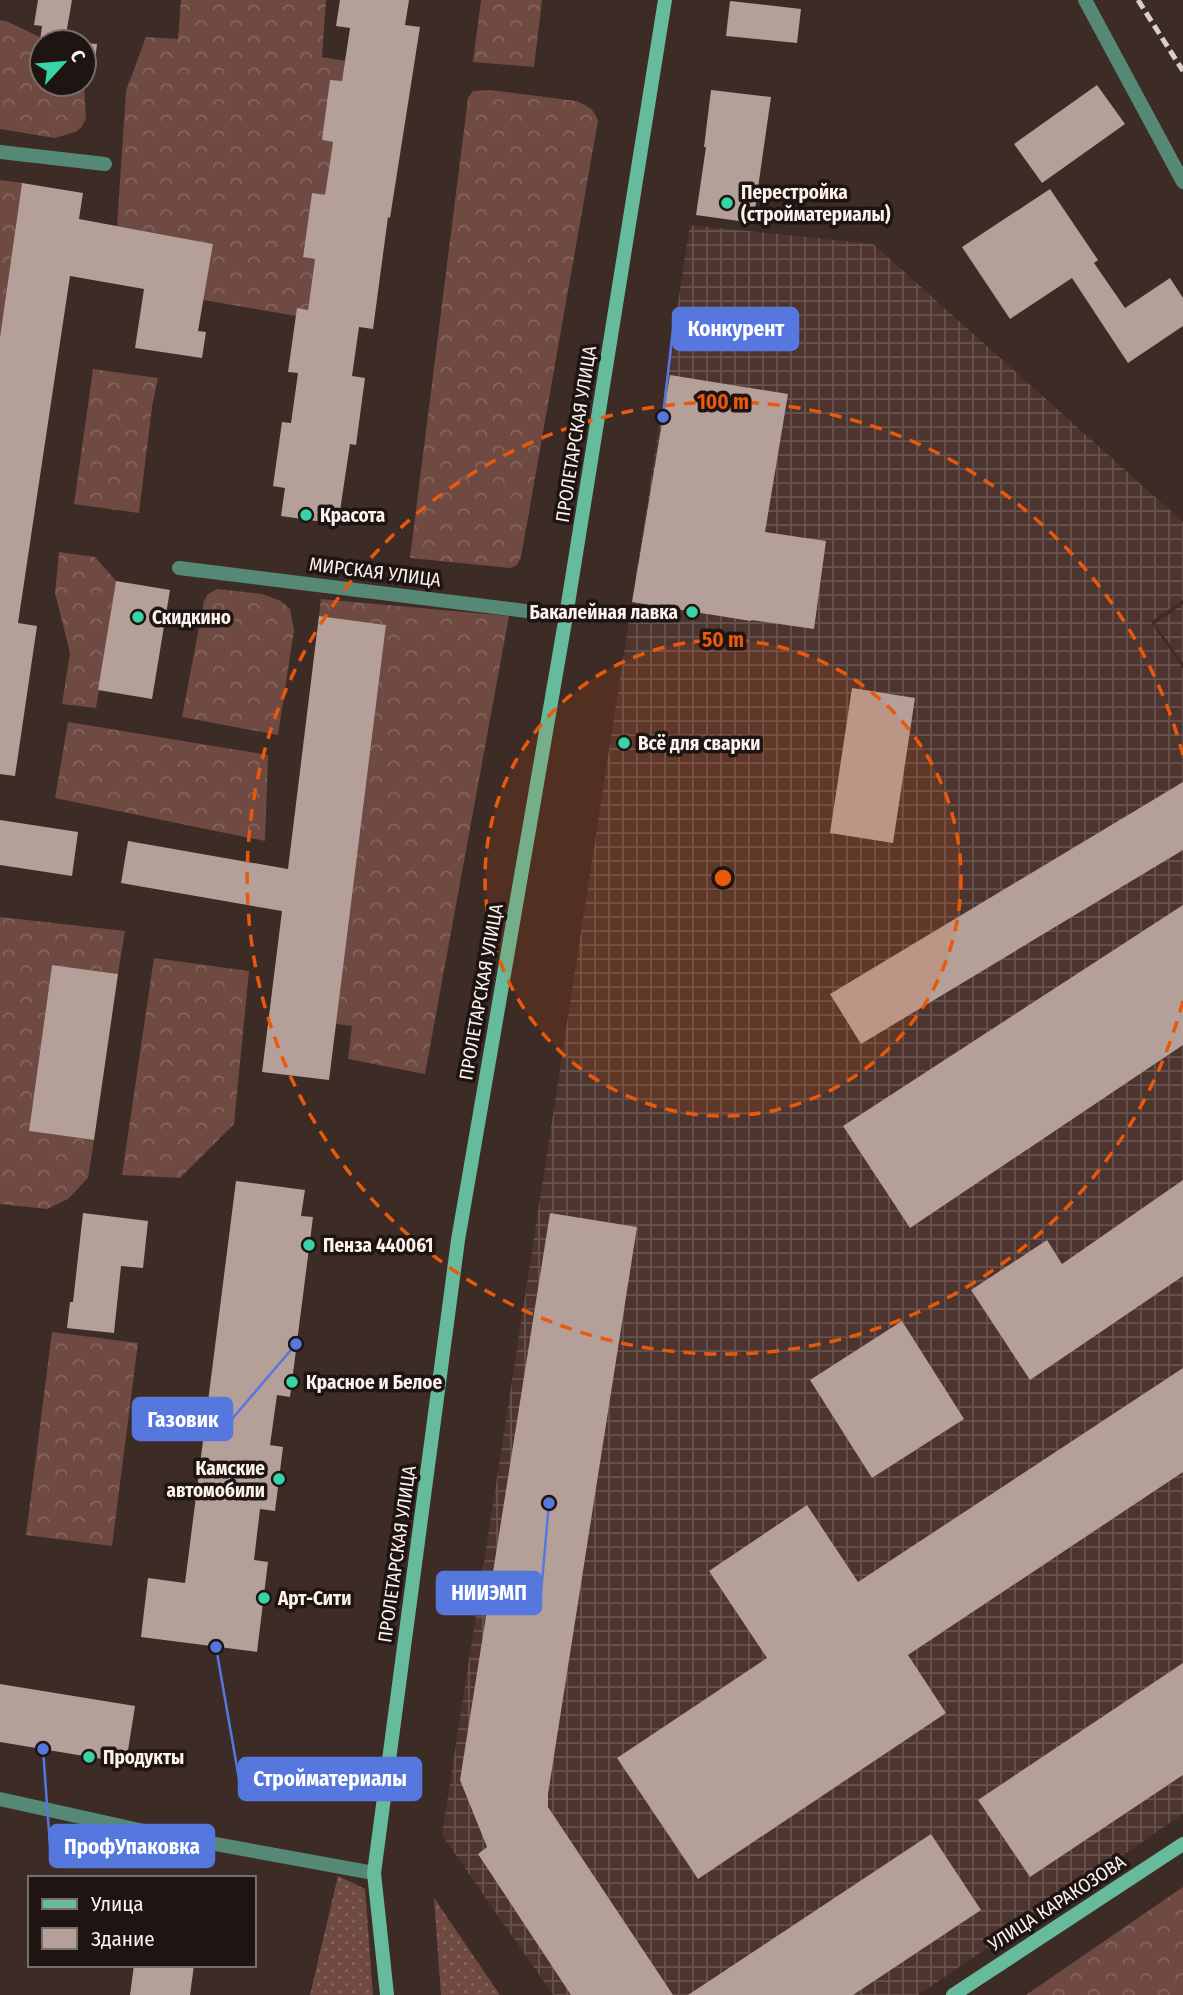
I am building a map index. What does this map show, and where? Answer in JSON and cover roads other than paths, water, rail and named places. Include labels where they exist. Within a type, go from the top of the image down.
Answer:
[{"type":"main road","name":"ПРОЛЕТАРСКАЯ УЛИЦА","points":[[387,1995],[374,1873],[458,1240],[566,616],[665,0]]},
{"type":"main road","name":"УЛИЦА КАРАКОЗОВА","points":[[953,1995],[1183,1844]]},
{"type":"street","points":[[1086,0],[1183,182]]},
{"type":"street","points":[[0,152],[105,164]]},
{"type":"street","name":"МИРСКАЯ УЛИЦА","points":[[179,568],[566,616]]},
{"type":"street","points":[[0,1799],[144,1831],[374,1873]]},
{"type":"railway","points":[[1138,0],[1183,71]]},
{"type":"place","name":"Перестройка (стройматериалы)","points":[[727,203]]},
{"type":"place","name":"Конкурент","points":[[663,417]]},
{"type":"place","name":"Красота","points":[[306,515]]},
{"type":"place","name":"Бакалейная лавка","points":[[692,612]]},
{"type":"place","name":"Скидкино","points":[[138,617]]},
{"type":"place","name":"Всё для сварки","points":[[624,743]]},
{"type":"place","name":"Пенза 440061","points":[[309,1245]]},
{"type":"place","name":"Газовик","points":[[296,1344]]},
{"type":"place","name":"Красное и Белое","points":[[292,1382]]},
{"type":"place","name":"Камские автомобили","points":[[279,1479]]},
{"type":"place","name":"НИИЭМП","points":[[549,1503]]},
{"type":"place","name":"Арт-Сити","points":[[264,1598]]},
{"type":"place","name":"Стройматериалы","points":[[216,1647]]},
{"type":"place","name":"ПрофУпаковка","points":[[43,1749]]},
{"type":"place","name":"Продукты","points":[[89,1757]]}]
